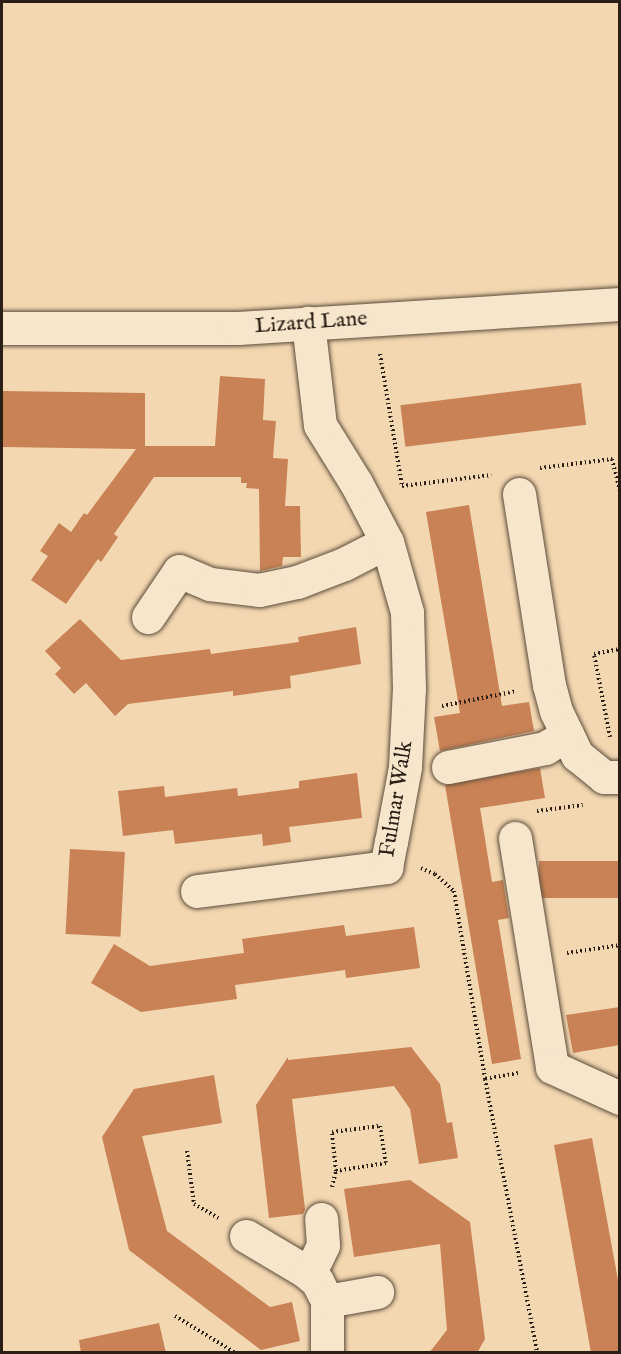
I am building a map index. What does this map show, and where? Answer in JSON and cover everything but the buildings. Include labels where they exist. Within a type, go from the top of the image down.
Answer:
[{"type":"street","name":"Lizard Lane","points":[[2,328],[238,328],[620,304]]},
{"type":"street","name":"Fulmar Walk","points":[[196,891],[386,867],[391,842],[405,767],[410,689],[406,612],[387,542],[356,483],[320,424],[308,323]]},
{"type":"street","points":[[528,481],[549,685],[556,711],[577,755],[604,777],[618,777]]},
{"type":"street","points":[[148,617],[179,571],[210,584],[259,590],[316,575],[344,564],[387,542]]},
{"type":"street","points":[[448,767],[545,748],[567,735]]},
{"type":"street","points":[[515,838],[552,1067],[620,1098]]},
{"type":"street","points":[[309,1274],[323,1245],[321,1219]]},
{"type":"street","points":[[246,1236],[309,1274],[323,1290],[327,1301],[327,1353]]},
{"type":"street","points":[[327,1301],[377,1292]]},
{"type":"path","points":[[374,319],[404,498]]},
{"type":"path","points":[[528,481],[612,459],[620,492]]},
{"type":"path","points":[[402,486],[493,474]]},
{"type":"path","points":[[618,777],[594,654],[620,649]]},
{"type":"path","points":[[438,696],[440,707],[549,685]]},
{"type":"path","points":[[515,838],[511,815],[587,804]]},
{"type":"path","points":[[391,842],[413,864],[435,874],[454,891],[485,1079],[537,1353]]},
{"type":"path","points":[[534,959],[620,945]]},
{"type":"path","points":[[485,1079],[552,1067]]},
{"type":"path","points":[[321,1219],[336,1171],[332,1132],[380,1126],[386,1163],[336,1171]]},
{"type":"path","points":[[187,1151],[194,1204],[246,1236]]},
{"type":"path","points":[[175,1316],[234,1353]]}]
